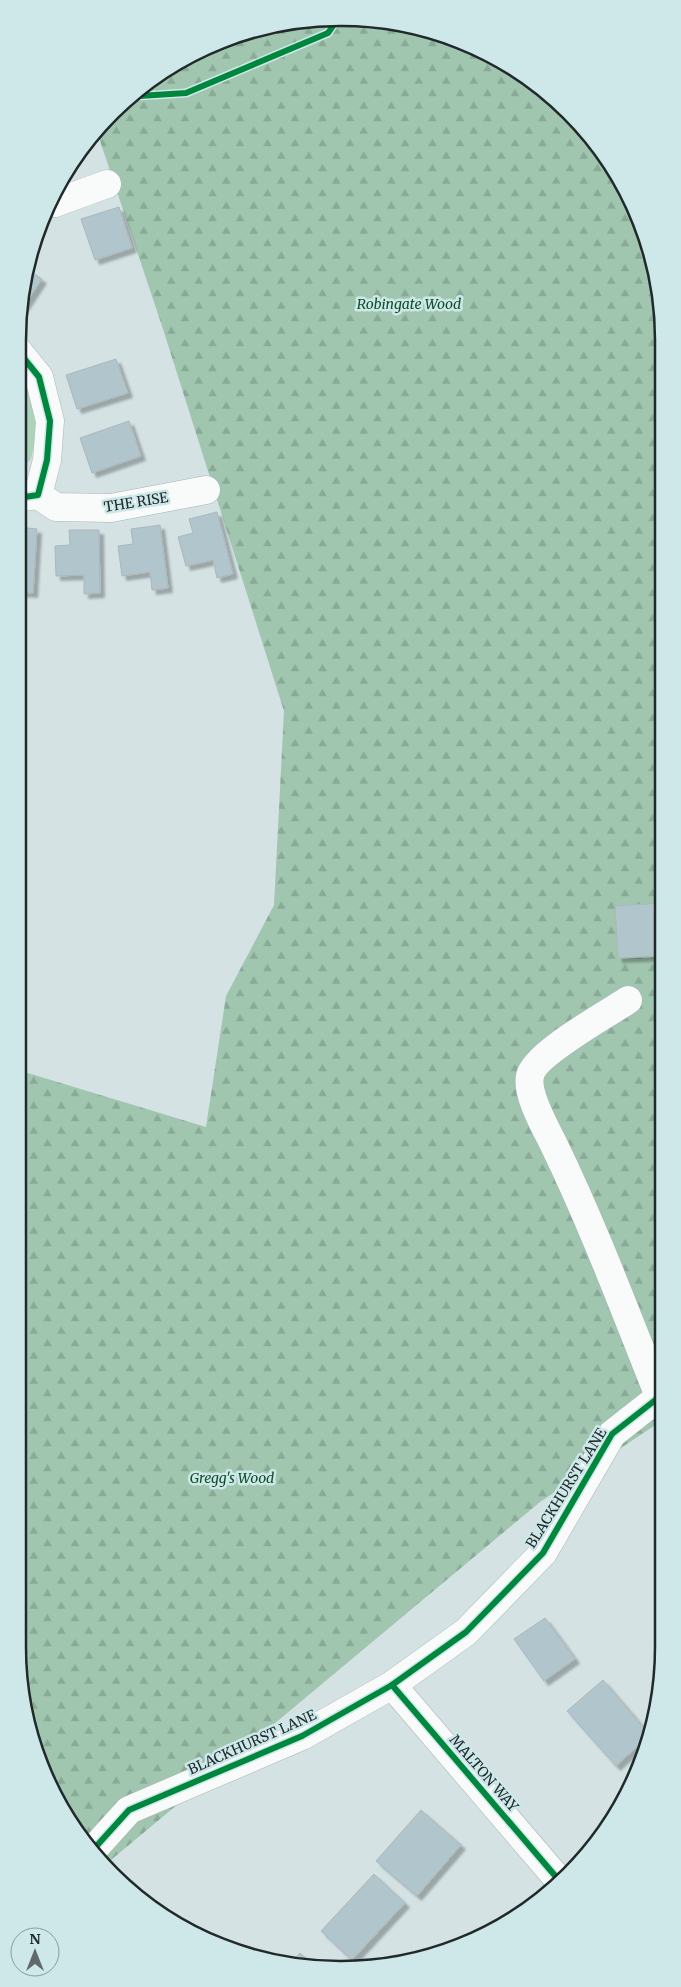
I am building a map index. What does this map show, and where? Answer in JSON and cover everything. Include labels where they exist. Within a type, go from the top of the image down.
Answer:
[{"type":"street","points":[[59,201],[107,184]]},
{"type":"street","name":"THE RISE","points":[[26,361],[39,377],[50,421],[46,460],[28,497],[56,507],[111,508],[206,490]]},
{"type":"street","points":[[628,1000],[551,1050],[534,1066],[530,1075],[530,1086],[542,1120],[566,1171],[655,1381]]},
{"type":"street","name":"BLACKHURST LANE","points":[[97,1845],[129,1810],[302,1736],[392,1686],[466,1632],[543,1553],[612,1434],[655,1400]]},
{"type":"street","name":"MALTON WAY","points":[[392,1686],[555,1876]]},
{"type":"green space","name":"Robingate Wood","points":[[340,26],[402,32],[461,50],[498,68],[548,104],[577,133],[613,183],[631,220],[649,279],[655,340],[655,1425],[540,1502],[110,1861],[91,1838],[68,1804],[50,1767],[37,1728],[29,1688],[26,1646],[26,1072],[206,1127],[226,996],[274,905],[284,711],[163,329],[99,139],[133,104],[183,68],[220,50],[279,32]]},
{"type":"green space","points":[[26,376],[31,382],[39,421],[31,459],[26,464]]},
{"type":"building","points":[[119,207],[132,248],[95,260],[81,219]]},
{"type":"building","points":[[33,273],[42,279],[29,299]]},
{"type":"building","points":[[116,359],[128,393],[77,409],[66,375]]},
{"type":"building","points":[[129,421],[141,456],[92,473],[80,438]]},
{"type":"building","points":[[217,512],[233,574],[217,578],[213,560],[186,566],[178,537],[193,533],[189,519]]},
{"type":"building","points":[[160,525],[168,588],[152,590],[150,572],[122,576],[118,546],[133,544],[131,529]]},
{"type":"building","points":[[26,528],[37,529],[33,593],[26,593]]},
{"type":"building","points":[[69,530],[99,530],[100,593],[84,594],[84,575],[56,576],[55,546],[70,545]]},
{"type":"building","points":[[655,903],[655,956],[618,958],[615,906]]},
{"type":"building","points":[[545,1618],[575,1659],[544,1681],[514,1639]]},
{"type":"building","points":[[603,1680],[644,1728],[639,1745],[616,1766],[567,1711]]},
{"type":"building","points":[[421,1810],[461,1845],[417,1896],[376,1861]]},
{"type":"building","points":[[374,1874],[405,1903],[352,1960],[321,1931]]},
{"type":"building","points":[[300,1953],[307,1959],[299,1958],[296,1958]]},
{"type":"cycle path","points":[[143,96],[186,93],[328,33],[333,26]]},
{"type":"cycle path","points":[[26,361],[39,377],[50,421],[47,460],[38,495],[26,497]]},
{"type":"cycle path","points":[[97,1845],[129,1810],[302,1736],[392,1685],[466,1632],[543,1553],[612,1434],[655,1400]]},
{"type":"cycle path","points":[[392,1685],[555,1876]]},
{"type":"park label","name":"Gregg's Wood","points":[[232,1478]]}]
